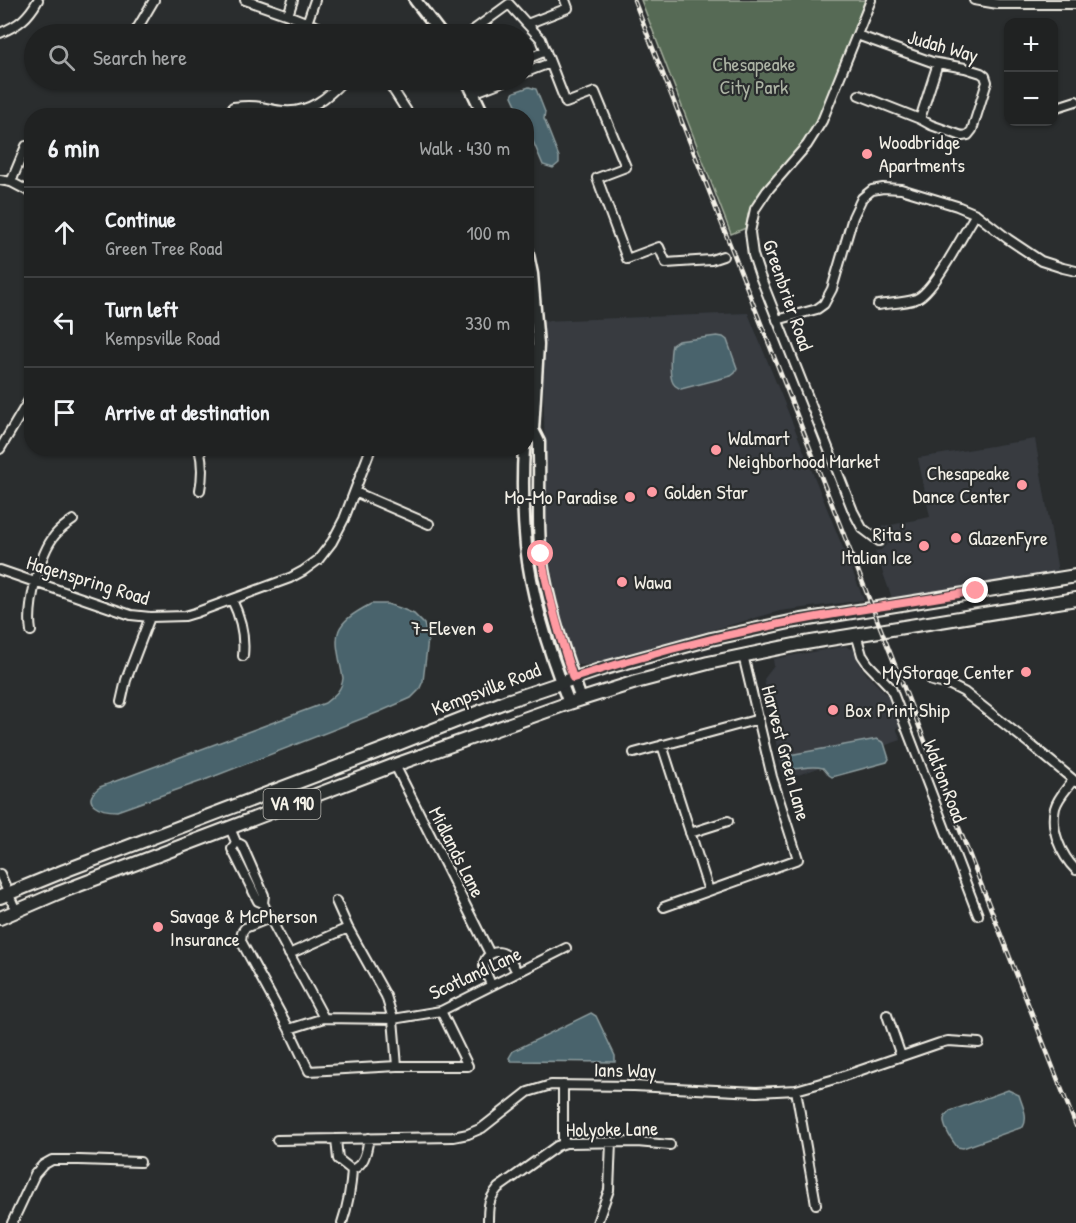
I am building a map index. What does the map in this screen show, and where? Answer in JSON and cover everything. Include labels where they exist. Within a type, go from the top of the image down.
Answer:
[{"type":"main road","name":"Kempsville Road","points":[[4,895],[475,713],[567,680],[686,645],[790,622],[1076,576]]},
{"type":"main road","name":"Kempsville Road","points":[[0,918],[58,893],[395,765],[575,701],[636,682],[744,655],[856,634],[1076,599]]},
{"type":"street","points":[[0,33],[27,18],[39,0]]},
{"type":"street","points":[[140,24],[154,0]]},
{"type":"street","points":[[245,0],[312,24]]},
{"type":"street","points":[[288,15],[293,0]]},
{"type":"street","points":[[307,22],[315,0]]},
{"type":"street","points":[[415,0],[433,24]]},
{"type":"street","points":[[482,24],[509,4],[527,24],[568,8],[565,0]]},
{"type":"street","name":"Greenbrier Road","points":[[871,0],[822,121],[802,151],[767,191],[754,213],[750,232],[753,255],[853,512],[862,528],[879,541]]},
{"type":"street","points":[[974,0],[998,4],[1076,4]]},
{"type":"street","points":[[534,32],[541,39],[566,103],[596,92],[626,167],[597,178],[627,259],[659,246],[666,263],[711,260],[723,256]]},
{"type":"street","name":"Judah Way","points":[[857,35],[932,63],[964,68],[985,75],[987,82],[972,130],[968,135],[962,136],[859,95]]},
{"type":"street","points":[[534,56],[546,51]]},
{"type":"street","points":[[534,69],[550,63]]},
{"type":"street","points":[[920,119],[938,63]]},
{"type":"street","points":[[306,108],[324,99],[333,90]]},
{"type":"street","points":[[393,90],[405,108]]},
{"type":"street","points":[[472,90],[480,108]]},
{"type":"street","points":[[473,93],[481,90]]},
{"type":"street","points":[[1058,106],[1076,101]]},
{"type":"street","points":[[232,107],[264,108]]},
{"type":"street","points":[[10,182],[24,150]]},
{"type":"street","points":[[0,180],[24,189]]},
{"type":"street","points":[[777,320],[816,309],[824,304],[832,289],[853,217],[862,198],[872,190],[883,188],[901,189],[976,214],[1041,261],[1076,271]]},
{"type":"street","points":[[878,305],[915,299],[926,293],[976,214]]},
{"type":"street","points":[[534,298],[538,345],[534,384]]},
{"type":"street","points":[[0,449],[24,408]]},
{"type":"street","points":[[534,438],[539,442],[541,554],[567,680]]},
{"type":"street","points":[[200,490],[203,475],[201,456]]},
{"type":"street","name":"Hagenspring Road","points":[[0,570],[131,615],[186,616],[290,578],[318,560],[337,535],[368,456]]},
{"type":"street","points":[[524,456],[524,505],[528,560],[538,606],[575,701]]},
{"type":"street","points":[[355,492],[429,524]]},
{"type":"street","points":[[32,631],[30,610],[32,593],[48,545],[58,531],[74,520]]},
{"type":"street","points":[[232,600],[243,630],[243,656]]},
{"type":"street","points":[[121,702],[126,680],[150,617]]},
{"type":"street","name":"Walton Road","points":[[856,634],[862,655],[891,688],[978,915]]},
{"type":"street","name":"Harvest Green Lane","points":[[709,891],[798,859],[772,777],[744,655]]},
{"type":"street","points":[[932,681],[950,685],[964,692],[1075,781],[1061,795],[1055,809],[1054,821],[1055,832],[1063,853],[1076,870]]},
{"type":"street","points":[[634,753],[759,719]]},
{"type":"street","points":[[662,746],[709,891],[664,907]]},
{"type":"street","name":"Midlands Lane","points":[[395,765],[490,954],[484,966],[491,985]]},
{"type":"street","points":[[690,833],[728,821]]},
{"type":"street","points":[[230,828],[236,842],[232,849],[258,901],[263,903],[324,1018]]},
{"type":"street","points":[[0,874],[4,895],[16,910]]},
{"type":"street","points":[[336,902],[386,996],[393,1019],[397,1066]]},
{"type":"street","points":[[270,918],[245,928],[241,941],[309,1071],[397,1066],[468,1066],[441,1011]]},
{"type":"street","points":[[289,954],[348,928]]},
{"type":"street","name":"Scotland Lane","points":[[289,1029],[324,1018],[393,1019],[441,1011],[566,948]]},
{"type":"street","points":[[490,954],[498,952],[506,955],[517,972]]},
{"type":"street","points":[[887,1015],[901,1056]]},
{"type":"street","name":"Ians Way","points":[[277,1140],[453,1137],[468,1134],[482,1128],[528,1092],[551,1085],[634,1086],[757,1092],[796,1090],[948,1041],[979,1043]]},
{"type":"street","points":[[563,1085],[563,1144]]},
{"type":"street","points":[[796,1090],[816,1204]]},
{"type":"street","points":[[352,1170],[363,1161],[369,1138]]},
{"type":"street","points":[[336,1139],[338,1159],[352,1170]]},
{"type":"street","points":[[597,1223],[609,1190],[611,1142]]},
{"type":"street","name":"Holyoke Lane","points":[[488,1223],[488,1206],[491,1196],[498,1188],[556,1146],[611,1142],[670,1144]]},
{"type":"street","points":[[12,1223],[35,1174],[43,1165],[52,1160],[140,1162]]},
{"type":"street","points":[[342,1223],[352,1170]]},
{"type":"shaded area","points":[[748,313],[864,600],[780,611],[587,665],[579,665],[571,658],[565,637],[547,548],[542,321]]},
{"type":"shaded area","points":[[1035,439],[1058,571],[892,598],[875,551],[881,550],[887,544],[887,534],[881,527],[930,517],[918,458]]},
{"type":"shaded area","points":[[846,646],[853,648],[860,665],[868,676],[895,703],[904,725],[896,728],[901,740],[783,780],[764,679],[774,666],[773,659]]},
{"type":"green space","name":"Chesapeake City Park","points":[[641,0],[865,0],[822,110],[798,150],[757,196],[748,214],[746,228],[731,234]]},
{"type":"water","points":[[536,89],[545,112],[544,119],[559,157],[559,163],[553,168],[543,165],[534,144],[534,108],[518,108],[512,96],[514,92]]},
{"type":"water","points":[[717,336],[727,340],[737,368],[735,373],[681,389],[675,386],[670,370],[672,345],[678,341]]},
{"type":"water","points":[[371,604],[387,604],[400,608],[414,614],[424,624],[428,639],[423,681],[419,690],[411,698],[202,781],[117,811],[104,810],[91,802],[94,793],[100,787],[325,703],[337,692],[343,678],[337,642],[341,626],[347,619]]},
{"type":"water","points":[[877,739],[884,743],[889,759],[887,762],[832,777],[823,768],[787,768],[784,762],[784,758],[789,755]]},
{"type":"water","points":[[591,1013],[596,1016],[615,1056],[615,1062],[511,1061],[509,1058],[513,1051]]},
{"type":"water","points":[[1008,1090],[1019,1095],[1025,1115],[1023,1127],[963,1148],[957,1147],[945,1126],[944,1119],[950,1111]]},
{"type":"railway","points":[[634,0],[1076,1126]]},
{"type":"place","name":"Woodbridge Apartments","points":[[867,154]]},
{"type":"place","name":"Walmart Neighborhood Market","points":[[716,450]]},
{"type":"place","name":"Chesapeake Dance Center","points":[[1022,485]]},
{"type":"place","name":"Golden Star","points":[[652,492]]},
{"type":"place","name":"Mo-Mo Paradise","points":[[630,497]]},
{"type":"place","name":"GlazenFyre","points":[[956,538]]},
{"type":"place","name":"Rita's Italian Ice","points":[[924,546]]},
{"type":"place","name":"Wawa","points":[[622,582]]},
{"type":"place","name":"7-Eleven","points":[[488,628]]},
{"type":"place","name":"MyStorage Center","points":[[1026,672]]},
{"type":"place","name":"Box Print Ship","points":[[833,710]]},
{"type":"place","name":"Savage & McPherson Insurance","points":[[158,927]]},
{"type":"route","points":[[541,554],[554,618],[573,678],[657,653],[746,631],[976,591]]}]
